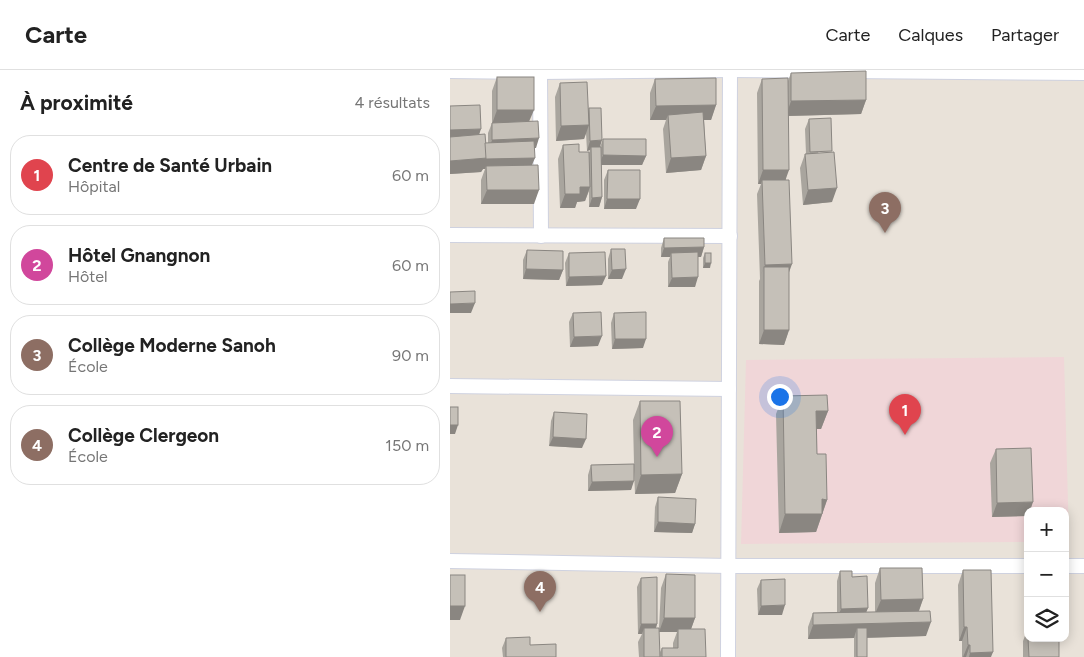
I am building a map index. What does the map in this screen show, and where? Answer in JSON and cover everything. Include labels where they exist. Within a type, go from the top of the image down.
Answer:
[{"type":"street","points":[[728,657],[730,70]]},
{"type":"street","points":[[450,71],[730,70],[1084,73]]},
{"type":"street","points":[[540,72],[541,236]]},
{"type":"street","points":[[450,235],[730,236]]},
{"type":"street","points":[[450,386],[729,389]]},
{"type":"street","points":[[450,561],[729,566],[1024,566]]},
{"type":"street","points":[[1069,566],[1084,566]]},
{"type":"shaded area","points":[[1064,357],[1068,507],[1024,507],[1024,542],[741,544],[746,360]]},
{"type":"building","points":[[866,71],[866,100],[791,101],[791,73]]},
{"type":"building","points":[[497,77],[534,77],[534,110],[497,110]]},
{"type":"building","points":[[716,78],[716,105],[656,106],[655,79]]},
{"type":"building","points":[[788,78],[789,170],[763,170],[762,79]]},
{"type":"building","points":[[587,82],[589,125],[561,126],[560,83]]},
{"type":"building","points":[[480,105],[481,129],[450,130],[450,106]]},
{"type":"building","points":[[589,108],[601,108],[602,140],[590,141]]},
{"type":"building","points":[[703,112],[706,156],[671,158],[668,115]]},
{"type":"building","points":[[831,118],[832,151],[810,152],[809,119]]},
{"type":"building","points":[[538,121],[539,138],[492,140],[492,123]]},
{"type":"building","points":[[485,134],[487,158],[450,161],[450,137]]},
{"type":"building","points":[[603,139],[646,139],[646,156],[603,155]]},
{"type":"building","points":[[534,141],[535,158],[486,159],[485,143]]},
{"type":"building","points":[[579,144],[579,152],[589,152],[590,187],[580,187],[580,194],[565,194],[563,145]]},
{"type":"building","points":[[591,147],[601,147],[602,197],[592,198]]},
{"type":"building","points":[[834,152],[837,188],[808,190],[805,154]]},
{"type":"building","points":[[538,165],[539,190],[487,190],[486,166]]},
{"type":"building","points":[[608,170],[640,170],[640,199],[607,199]]},
{"type":"building","points":[[762,180],[789,180],[792,264],[765,265]]},
{"type":"building","points":[[664,238],[704,238],[704,247],[664,248]]},
{"type":"building","points":[[611,249],[625,249],[626,269],[612,270]]},
{"type":"building","points":[[527,250],[563,251],[563,270],[526,269]]},
{"type":"building","points":[[605,252],[606,276],[569,277],[569,253]]},
{"type":"building","points":[[698,252],[698,277],[672,278],[671,253]]},
{"type":"building","points":[[705,253],[711,253],[711,263],[705,263]]},
{"type":"building","points":[[764,267],[789,267],[789,330],[764,330]]},
{"type":"building","points":[[475,291],[475,303],[450,304],[450,292]]},
{"type":"building","points":[[601,312],[602,336],[574,337],[573,313]]},
{"type":"building","points":[[646,312],[646,339],[615,339],[614,313]]},
{"type":"building","points":[[827,395],[828,411],[816,411],[817,454],[826,454],[827,500],[822,499],[822,514],[785,514],[783,396]]},
{"type":"building","points":[[640,401],[680,401],[682,474],[641,475]]},
{"type":"building","points":[[450,407],[458,407],[458,425],[450,425]]},
{"type":"building","points":[[554,412],[587,414],[586,439],[553,437]]},
{"type":"building","points":[[1031,448],[1033,502],[997,503],[996,449]]},
{"type":"building","points":[[634,464],[634,481],[592,482],[591,465]]},
{"type":"building","points":[[658,497],[696,499],[695,524],[658,522]]},
{"type":"building","points":[[880,568],[922,568],[923,599],[881,600]]},
{"type":"building","points":[[963,570],[991,570],[993,652],[970,653],[967,627],[964,627]]},
{"type":"building","points":[[840,571],[852,571],[852,577],[867,576],[868,608],[841,609]]},
{"type":"building","points":[[666,574],[695,575],[695,618],[664,618]]},
{"type":"building","points":[[450,575],[465,575],[465,606],[450,606]]},
{"type":"building","points":[[657,577],[657,624],[641,624],[641,578]]},
{"type":"building","points":[[785,579],[785,605],[761,606],[761,580]]},
{"type":"building","points":[[930,611],[931,622],[813,625],[813,613]]},
{"type":"building","points":[[644,628],[659,628],[660,657],[644,657]]},
{"type":"building","points":[[857,628],[867,628],[867,657],[857,657]]},
{"type":"building","points":[[678,629],[705,629],[706,657],[662,657],[662,648],[678,648]]},
{"type":"building","points":[[530,637],[530,645],[556,644],[556,657],[506,657],[506,638]]},
{"type":"building","points":[[1028,642],[1059,642],[1059,657],[1029,657]]},
{"type":"place","name":"Collège Moderne Sanoh","points":[[885,233]]},
{"type":"place","name":"Centre de Santé Urbain","points":[[905,435]]},
{"type":"place","name":"Hôtel Gnangnon","points":[[657,457]]},
{"type":"place","name":"Collège Clergeon","points":[[540,612]]}]
